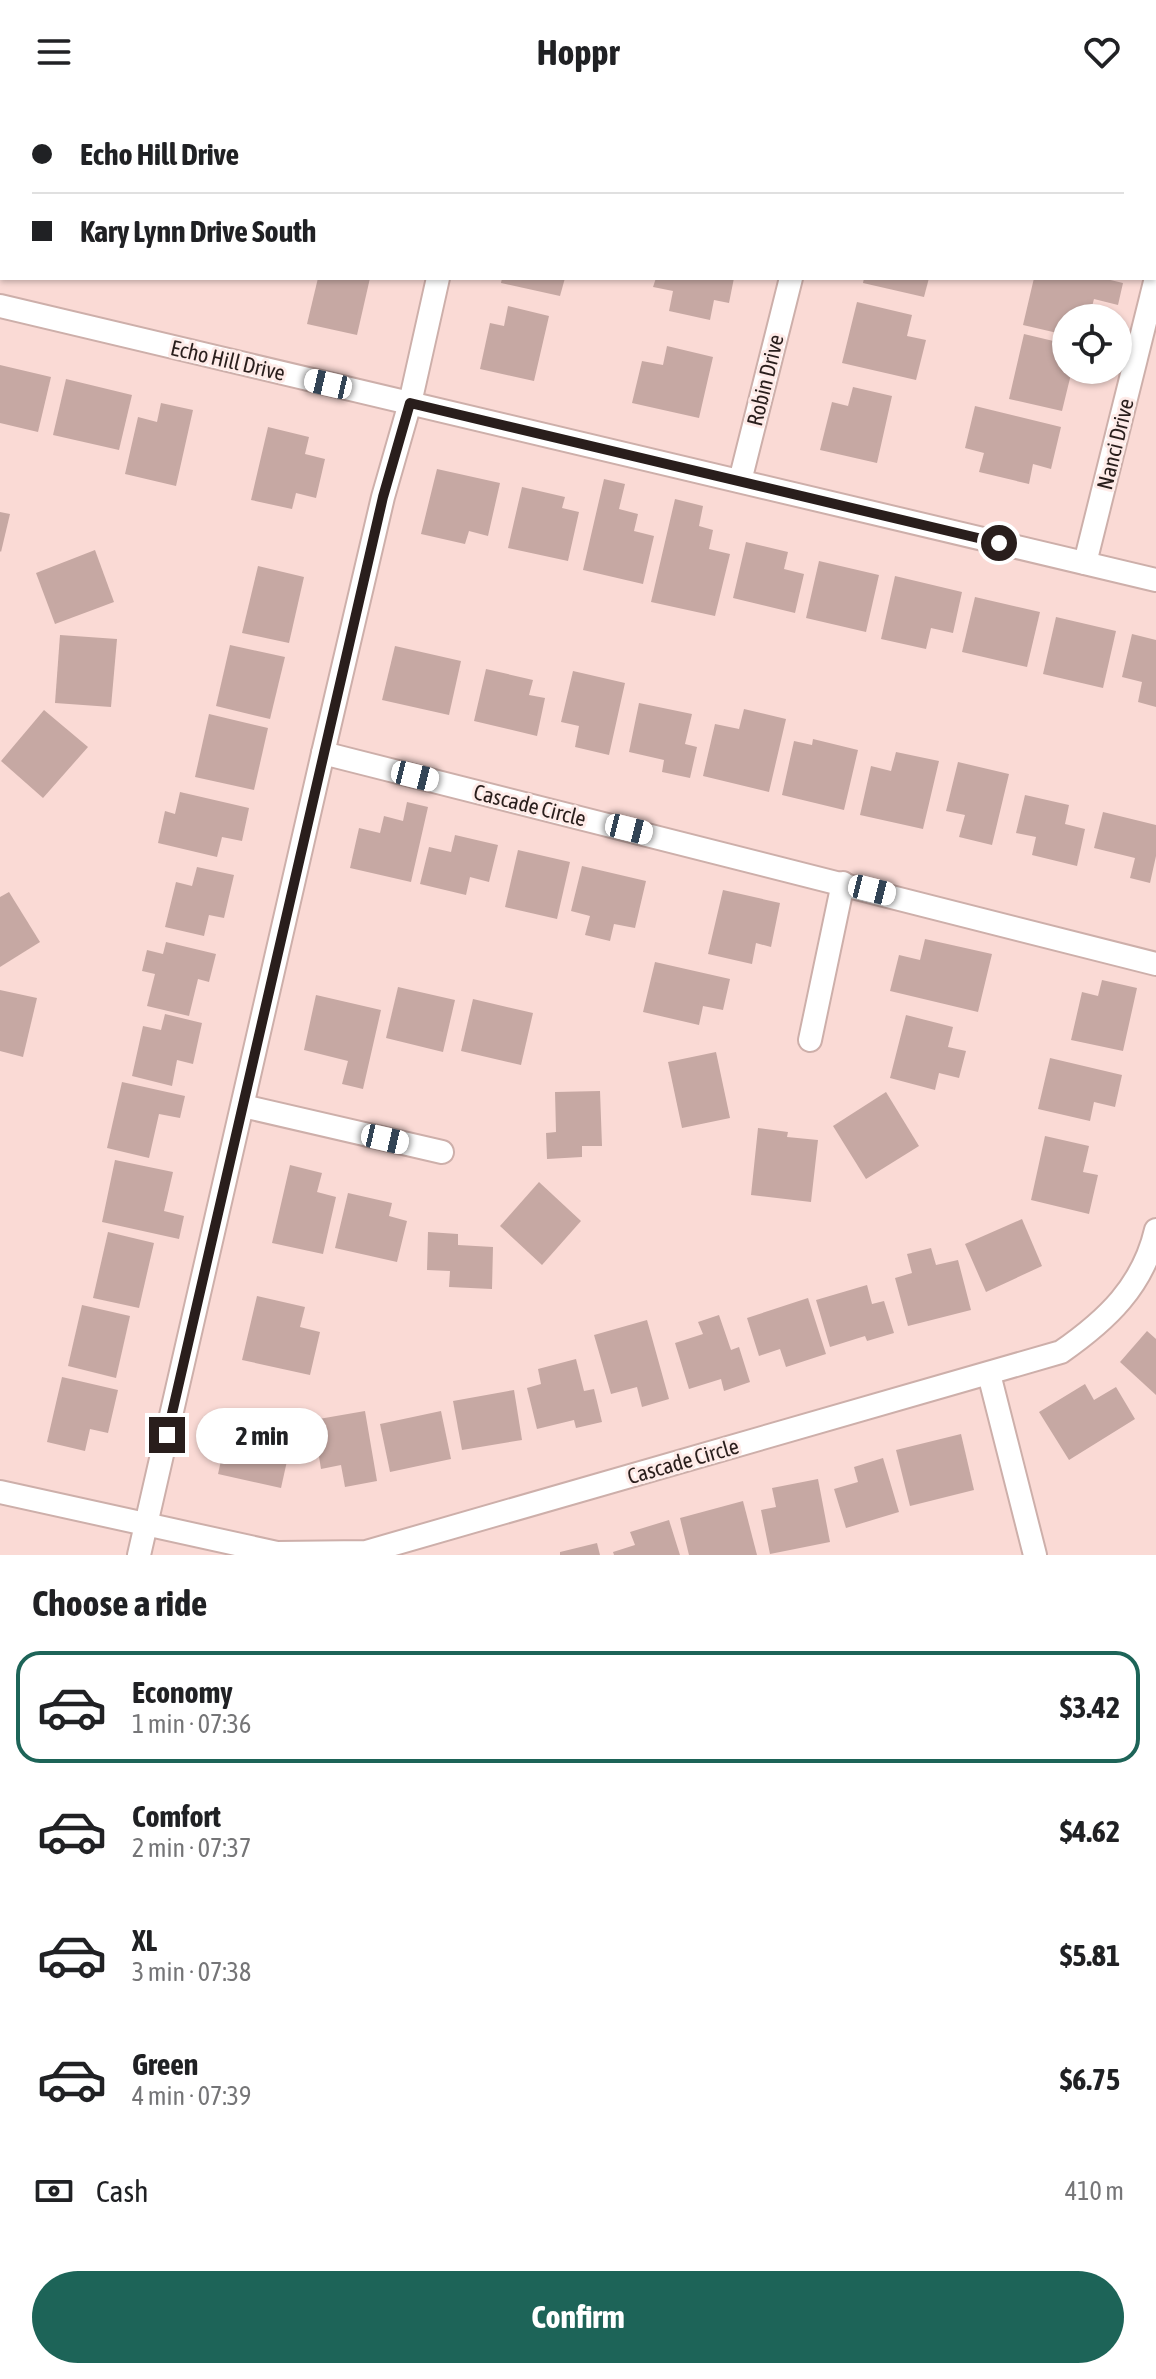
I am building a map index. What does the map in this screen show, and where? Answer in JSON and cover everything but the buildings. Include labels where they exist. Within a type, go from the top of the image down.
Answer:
[{"type":"street","points":[[139,1555],[323,753],[438,280]]},
{"type":"street","name":"Robin Drive","points":[[740,481],[790,280]]},
{"type":"street","name":"Nanci Drive","points":[[1085,563],[1156,280]]},
{"type":"street","name":"Echo Hill Drive","points":[[0,306],[1156,580]]},
{"type":"street","name":"Cascade Circle","points":[[323,753],[1156,964]]},
{"type":"street","points":[[810,1040],[843,883]]},
{"type":"street","points":[[243,1106],[442,1152]]},
{"type":"street","name":"Cascade Circle","points":[[0,1492],[277,1553],[366,1552],[1061,1352],[1095,1328],[1124,1299],[1152,1247],[1156,1230]]},
{"type":"street","points":[[989,1374],[1035,1555]]},
{"type":"route","points":[[167,1435],[383,497],[410,403],[999,543]]}]
